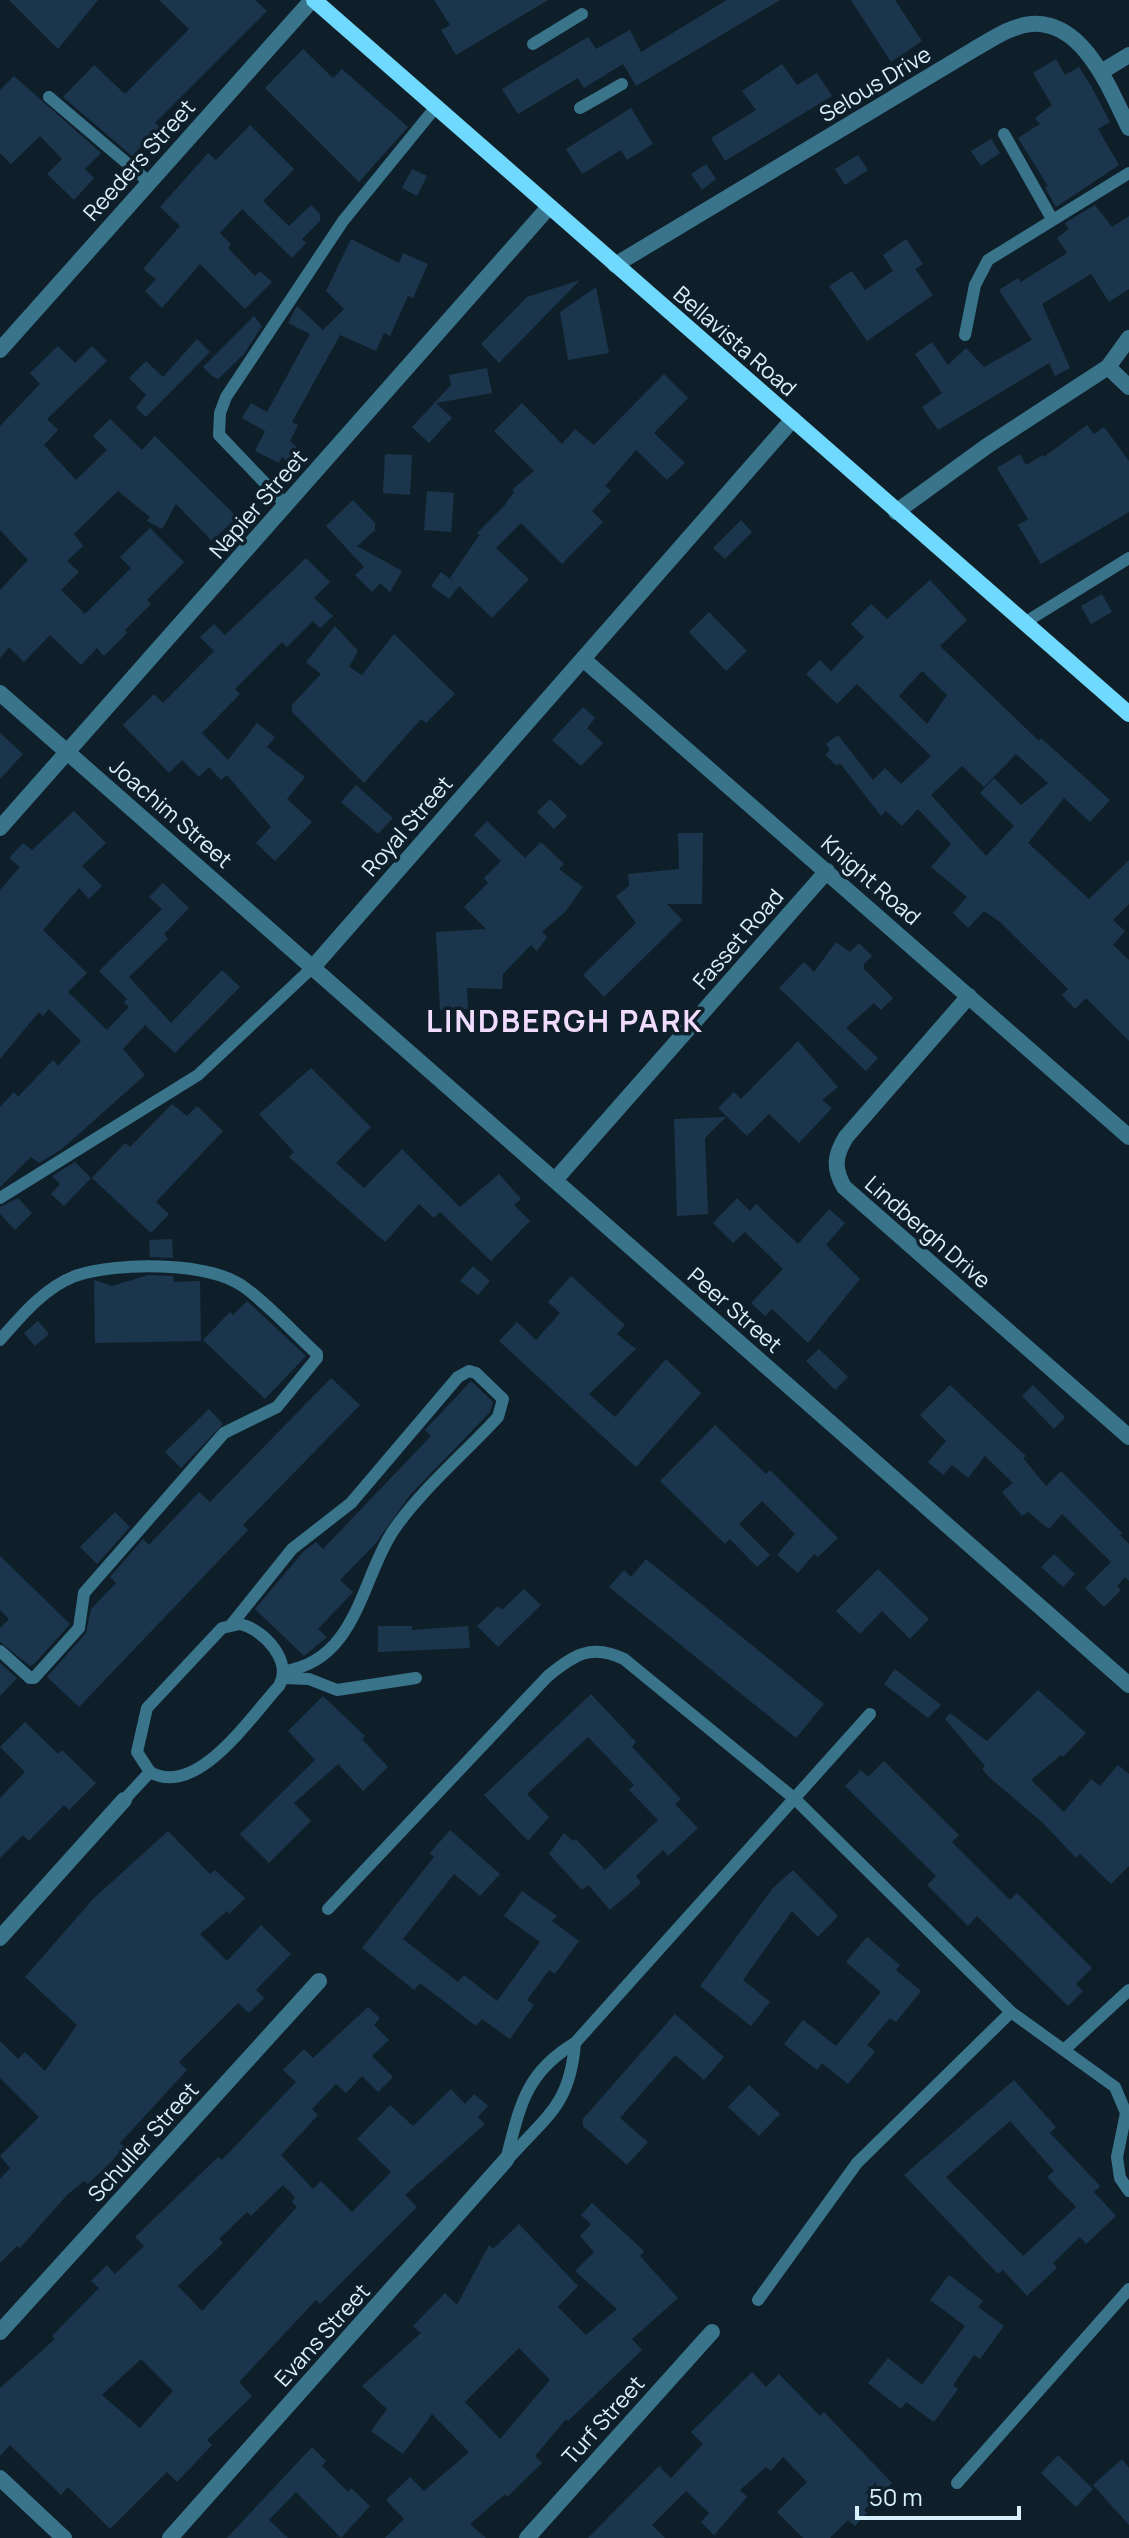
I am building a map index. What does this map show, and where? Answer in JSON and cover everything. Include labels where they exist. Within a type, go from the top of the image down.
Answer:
[{"type":"street","name":"Bellavista Road","points":[[313,0],[1129,714]]},
{"type":"street","name":"Reeders Street","points":[[0,350],[313,0]]},
{"type":"street","name":"Selous Drive","points":[[615,265],[1008,30],[1030,24],[1047,25],[1078,43],[1101,72],[1129,128]]},
{"type":"street","points":[[1101,72],[1129,55]]},
{"type":"street","name":"Napier Street","points":[[0,828],[548,208]]},
{"type":"street","points":[[896,512],[955,467],[1108,367],[1129,338]]},
{"type":"street","points":[[1108,367],[1129,387]]},
{"type":"street","name":"Royal Street","points":[[314,966],[793,419]]},
{"type":"street","name":"Knight Road","points":[[583,659],[1129,1137]]},
{"type":"street","name":"Joachim Street","points":[[0,693],[314,966]]},
{"type":"street","name":"Fasset Road","points":[[555,1180],[827,871]]},
{"type":"street","name":"Peer Street","points":[[314,966],[1129,1685]]},
{"type":"street","name":"Lindbergh Drive","points":[[969,996],[846,1137],[837,1151],[837,1175],[844,1187],[1129,1437]]},
{"type":"street","points":[[0,1938],[124,1800]]},
{"type":"street","name":"Schuller Street","points":[[0,2332],[319,1981]]},
{"type":"street","name":"Evans Street","points":[[170,2538],[506,2160]]},
{"type":"street","name":"Turf Street","points":[[527,2538],[712,2332]]},
{"type":"street","points":[[0,2478],[64,2538]]},
{"type":"lane","points":[[533,44],[582,14]]},
{"type":"lane","points":[[580,108],[622,84]]},
{"type":"lane","points":[[49,97],[149,182]]},
{"type":"lane","points":[[286,505],[219,435],[220,413],[226,397],[343,221],[435,108]]},
{"type":"lane","points":[[1004,134],[1052,219]]},
{"type":"lane","points":[[965,335],[975,285],[988,260],[1129,173]]},
{"type":"lane","points":[[1024,623],[1129,558]]},
{"type":"lane","name":"Royal Street","points":[[0,1198],[198,1075],[314,966]]},
{"type":"lane","points":[[0,1340],[35,1303],[76,1276],[165,1266],[205,1270],[244,1287],[317,1354],[317,1358],[277,1407],[224,1433],[84,1593],[79,1628],[34,1678],[30,1678],[0,1651]]},
{"type":"lane","points":[[469,1371],[476,1373],[503,1399],[498,1417],[395,1529],[361,1607],[340,1636],[313,1662],[284,1675],[205,1766],[174,1778],[150,1772],[137,1752],[147,1708],[215,1635],[231,1625],[292,1549],[351,1503],[458,1377],[469,1371]]},
{"type":"lane","points":[[231,1625],[240,1624],[254,1630],[282,1659],[284,1675]]},
{"type":"lane","points":[[328,1909],[548,1676],[585,1650],[610,1652],[624,1659],[795,1799],[1011,2012],[1115,2087],[1126,2101],[1117,2157],[1120,2178],[1129,2191]]},
{"type":"lane","points":[[284,1675],[309,1679],[337,1690],[416,1678]]},
{"type":"lane","points":[[506,2160],[527,2091],[543,2065],[575,2043],[870,1714]]},
{"type":"lane","points":[[124,1800],[150,1772]]},
{"type":"lane","points":[[1064,2050],[1129,1990]]},
{"type":"lane","points":[[758,2300],[857,2163],[1011,2012]]},
{"type":"lane","points":[[506,2160],[555,2110],[567,2091],[575,2043]]},
{"type":"lane","points":[[957,2483],[1129,2289]]},
{"type":"building","points":[[9,0],[98,0],[58,49]]},
{"type":"building","points":[[159,0],[255,0],[267,11],[155,123],[160,127],[132,156],[63,97],[94,65],[125,94],[189,29]]},
{"type":"building","points":[[434,0],[548,0],[456,55],[441,30],[450,25]]},
{"type":"building","points":[[727,0],[780,0],[636,86],[623,64],[584,88],[578,78],[518,114],[502,89],[588,37],[596,49],[630,30],[641,52]]},
{"type":"building","points":[[851,0],[895,0],[922,41],[891,62]]},
{"type":"building","points":[[303,49],[333,78],[342,69],[408,127],[359,182],[265,88]]},
{"type":"building","points":[[1056,59],[1065,75],[1079,67],[1091,86],[1110,122],[1098,129],[1119,165],[1056,207],[1045,188],[1048,186],[1018,138],[1040,124],[1035,118],[1052,105],[1033,73]]},
{"type":"building","points":[[782,64],[797,85],[817,73],[832,96],[725,161],[711,138],[756,110],[742,91]]},
{"type":"building","points":[[14,76],[101,153],[85,169],[94,178],[74,200],[47,174],[62,159],[40,136],[11,164],[0,153],[0,90]]},
{"type":"building","points":[[631,108],[653,144],[627,160],[621,150],[582,174],[566,149]]},
{"type":"building","points":[[250,125],[294,169],[263,201],[289,226],[311,205],[320,214],[320,221],[302,239],[306,243],[292,258],[242,209],[220,233],[231,244],[228,248],[255,276],[260,271],[272,282],[245,309],[200,264],[162,308],[145,291],[156,279],[143,269],[180,226],[160,207],[208,153],[216,160]]},
{"type":"building","points":[[991,139],[1000,153],[981,166],[971,151]]},
{"type":"building","points":[[858,155],[868,170],[845,185],[835,169]]},
{"type":"building","points":[[706,164],[716,179],[702,190],[691,174]]},
{"type":"building","points":[[412,169],[427,176],[417,196],[402,188]]},
{"type":"building","points":[[1095,205],[1112,227],[1129,216],[1129,289],[1109,302],[1091,274],[1042,304],[1070,368],[1055,376],[1049,363],[938,430],[922,407],[942,393],[915,354],[932,342],[948,365],[966,348],[984,367],[1032,340],[999,290],[1018,278],[1021,282],[1067,253],[1057,238],[1069,229],[1065,223]]},
{"type":"building","points":[[351,239],[399,263],[403,253],[428,264],[413,298],[408,296],[390,336],[384,333],[376,351],[340,335],[292,422],[298,425],[290,441],[303,453],[292,465],[282,457],[279,463],[255,451],[265,431],[242,418],[251,403],[267,412],[310,334],[288,323],[297,306],[323,330],[344,309],[326,291]]},
{"type":"building","points":[[906,239],[923,264],[915,269],[933,295],[867,341],[829,286],[852,271],[865,290],[893,271],[883,255]]},
{"type":"building","points":[[580,280],[499,363],[481,344],[527,297]]},
{"type":"building","points":[[596,287],[609,353],[568,360],[560,312]]},
{"type":"building","points":[[254,316],[262,326],[244,354],[218,379],[212,376],[203,367]]},
{"type":"building","points":[[197,339],[210,352],[146,417],[136,408],[146,395],[129,378],[146,361],[163,377]]},
{"type":"building","points":[[58,346],[75,363],[92,346],[107,361],[47,419],[58,430],[44,445],[76,480],[107,450],[93,436],[110,419],[142,450],[155,436],[237,517],[212,541],[176,504],[162,529],[147,521],[150,517],[118,491],[74,534],[83,546],[67,561],[79,572],[61,590],[85,614],[131,568],[120,557],[150,528],[184,562],[147,600],[151,604],[104,656],[97,648],[81,665],[50,635],[24,662],[9,647],[0,658],[0,590],[28,560],[0,530],[0,426],[40,384],[30,373]]},
{"type":"building","points":[[487,368],[492,393],[436,403],[452,418],[429,443],[412,427],[451,385],[449,375]]},
{"type":"building","points":[[664,374],[688,398],[654,433],[685,463],[667,480],[636,450],[605,486],[611,491],[592,511],[603,522],[562,564],[521,523],[496,548],[529,579],[492,618],[459,586],[449,599],[431,586],[441,572],[454,582],[450,578],[480,534],[476,534],[504,506],[514,492],[512,490],[534,471],[494,431],[522,403],[562,444],[575,429],[594,445]]},
{"type":"building","points":[[1087,425],[1094,434],[1104,427],[1129,461],[1129,512],[1041,564],[1018,525],[1028,519],[997,468],[1020,454],[1026,465],[1044,457]]},
{"type":"building","points":[[385,454],[412,455],[410,495],[383,493]]},
{"type":"building","points":[[427,491],[454,493],[451,532],[424,530]]},
{"type":"building","points":[[353,500],[375,523],[375,530],[357,546],[402,571],[390,592],[380,583],[372,592],[355,575],[364,567],[326,526]]},
{"type":"building","points":[[741,520],[752,532],[725,559],[713,548]]},
{"type":"building","points":[[306,558],[330,582],[314,598],[333,616],[320,628],[313,621],[287,647],[282,642],[235,689],[240,694],[202,733],[228,760],[257,723],[275,737],[267,747],[305,777],[287,799],[312,822],[275,861],[256,843],[271,827],[227,775],[221,780],[209,767],[199,777],[182,760],[169,773],[123,725],[154,694],[163,703],[214,651],[200,637],[214,624],[225,635]]},
{"type":"building","points":[[930,580],[967,620],[940,646],[1039,741],[1041,738],[1110,800],[1090,822],[1064,798],[1028,843],[1089,899],[1129,860],[1129,904],[1113,920],[1125,931],[1113,945],[1129,960],[1129,1041],[1086,998],[1075,1009],[1062,995],[1068,989],[1000,922],[984,911],[968,928],[953,913],[967,897],[931,867],[951,844],[918,809],[902,826],[886,811],[881,816],[840,763],[837,766],[825,755],[830,750],[826,744],[838,735],[873,780],[885,768],[901,784],[931,756],[857,684],[837,704],[806,674],[820,660],[831,671],[864,637],[851,624],[871,604],[887,619]],"holes":[[[922,671],[947,695],[927,724],[899,696]],[[1016,754],[1048,783],[1021,805],[994,778],[980,793],[1014,826],[986,856],[931,795],[962,766],[984,787]]]},
{"type":"building","points":[[1102,594],[1112,612],[1091,624],[1081,606]]},
{"type":"building","points":[[709,612],[747,651],[726,671],[689,632]]},
{"type":"building","points":[[335,626],[358,651],[349,667],[362,675],[394,634],[455,694],[426,723],[421,719],[364,783],[292,712],[292,705],[321,674],[306,662]]},
{"type":"building","points":[[583,707],[595,718],[587,728],[603,743],[581,766],[552,740]]},
{"type":"building","points":[[0,733],[23,754],[0,779]]},
{"type":"building","points":[[356,785],[393,818],[378,834],[341,802]]},
{"type":"building","points":[[550,799],[567,816],[554,829],[537,812]]},
{"type":"building","points":[[74,811],[106,843],[82,866],[102,886],[89,899],[79,888],[43,930],[87,973],[68,992],[107,1030],[129,1007],[124,1002],[127,999],[99,971],[162,909],[149,897],[163,883],[189,908],[164,934],[168,939],[129,977],[171,1023],[222,970],[240,987],[175,1053],[145,1025],[123,1049],[145,1075],[62,1149],[39,1163],[31,1157],[0,1187],[0,1107],[14,1092],[18,1097],[53,1060],[58,1066],[81,1041],[49,1009],[43,1016],[39,1012],[0,1059],[0,890],[20,867],[9,858],[23,843],[32,850]]},
{"type":"building","points":[[487,821],[525,858],[541,842],[564,864],[559,869],[583,887],[565,912],[542,932],[547,937],[537,951],[531,945],[503,974],[502,989],[467,988],[468,1009],[440,1010],[436,932],[486,929],[464,907],[488,883],[484,878],[501,861],[474,835]]},
{"type":"building","points":[[678,833],[703,833],[702,904],[667,904],[682,920],[604,997],[583,975],[636,923],[616,896],[629,886],[628,874],[679,869]]},
{"type":"building","points":[[836,942],[850,952],[859,943],[872,956],[864,964],[864,969],[893,998],[881,1010],[874,1003],[846,1028],[878,1058],[866,1071],[779,988],[804,962],[814,972]]},
{"type":"building","points":[[798,1041],[838,1087],[822,1100],[832,1108],[799,1143],[769,1114],[747,1136],[718,1108],[734,1092],[741,1099]]},
{"type":"building","points":[[311,1068],[371,1127],[336,1163],[364,1188],[402,1149],[460,1207],[499,1174],[521,1199],[514,1205],[530,1221],[491,1261],[440,1212],[434,1218],[419,1204],[385,1242],[289,1157],[294,1152],[259,1114]]},
{"type":"building","points":[[172,1104],[187,1116],[197,1106],[223,1131],[156,1202],[169,1214],[151,1233],[92,1178],[125,1143],[130,1147]]},
{"type":"building","points":[[726,1117],[705,1138],[708,1214],[677,1216],[674,1119]]},
{"type":"building","points":[[75,1162],[91,1178],[64,1206],[51,1194],[60,1184],[52,1176]]},
{"type":"building","points":[[18,1198],[32,1213],[15,1230],[0,1214],[0,1207]]},
{"type":"building","points":[[737,1198],[750,1211],[756,1204],[798,1244],[829,1209],[845,1223],[826,1245],[860,1279],[808,1343],[772,1309],[765,1316],[751,1303],[783,1269],[745,1232],[733,1243],[713,1223]]},
{"type":"building","points":[[172,1239],[173,1258],[150,1257],[149,1240]]},
{"type":"building","points":[[473,1266],[490,1281],[478,1295],[460,1281]]},
{"type":"building","points":[[148,1275],[173,1276],[174,1282],[200,1281],[201,1341],[95,1343],[94,1280],[112,1286]]},
{"type":"building","points":[[571,1276],[625,1325],[617,1334],[636,1349],[589,1394],[615,1417],[666,1359],[701,1393],[636,1467],[499,1341],[517,1322],[536,1340],[560,1313],[548,1302]]},
{"type":"building","points":[[247,1301],[306,1356],[265,1399],[203,1340],[230,1312],[233,1315]]},
{"type":"building","points":[[38,1321],[49,1334],[35,1346],[24,1333]]},
{"type":"building","points":[[819,1349],[848,1377],[835,1390],[806,1361]]},
{"type":"building","points":[[331,1378],[360,1405],[243,1525],[248,1530],[79,1707],[47,1677],[86,1633],[91,1609],[116,1583],[110,1577],[143,1539],[149,1545],[199,1492],[210,1502]]},
{"type":"building","points":[[471,1381],[493,1402],[490,1412],[410,1495],[376,1543],[340,1580],[353,1592],[318,1629],[327,1637],[304,1656],[255,1609],[303,1552],[316,1542],[323,1549],[431,1436],[425,1430]]},
{"type":"building","points":[[950,1385],[1026,1456],[1023,1458],[1046,1486],[1061,1471],[1122,1533],[1120,1535],[1129,1544],[1129,1581],[1125,1577],[1117,1586],[1121,1590],[1104,1607],[1085,1588],[1111,1562],[1062,1514],[1049,1529],[1028,1512],[1022,1516],[1002,1492],[1013,1483],[985,1456],[968,1478],[952,1465],[943,1475],[928,1462],[946,1441],[920,1415]]},
{"type":"building","points":[[1033,1385],[1065,1417],[1054,1429],[1022,1396]]},
{"type":"building","points":[[209,1409],[223,1424],[181,1468],[165,1452]]},
{"type":"building","points":[[715,1425],[766,1474],[770,1470],[838,1538],[818,1557],[814,1554],[798,1573],[777,1555],[795,1534],[762,1501],[739,1524],[770,1555],[757,1567],[730,1539],[725,1544],[660,1481]]},
{"type":"building","points":[[115,1512],[130,1527],[97,1564],[80,1547]]},
{"type":"building","points":[[1054,1554],[1075,1574],[1063,1587],[1041,1567]]},
{"type":"building","points":[[0,1556],[70,1624],[30,1666],[0,1642],[0,1628],[9,1619],[0,1610]]},
{"type":"building","points":[[646,1559],[824,1704],[796,1738],[609,1587],[624,1570],[631,1577]]},
{"type":"building","points":[[878,1569],[929,1619],[910,1639],[882,1611],[860,1634],[836,1611]]},
{"type":"building","points":[[524,1589],[541,1605],[498,1647],[477,1626],[498,1606],[502,1610]]},
{"type":"building","points":[[378,1626],[412,1626],[412,1630],[468,1626],[470,1648],[378,1652]]},
{"type":"building","points":[[0,1663],[17,1678],[0,1696]]},
{"type":"building","points":[[895,1669],[941,1705],[928,1718],[884,1684]]},
{"type":"building","points":[[1038,1690],[1086,1733],[1063,1757],[1061,1755],[1031,1780],[1064,1812],[1091,1779],[1100,1786],[1118,1765],[1129,1774],[1129,1866],[1111,1884],[1080,1854],[1076,1858],[1043,1823],[990,1778],[982,1769],[985,1766],[945,1719],[950,1713],[987,1741]]},
{"type":"building","points":[[591,1694],[636,1742],[632,1747],[681,1799],[675,1804],[698,1828],[668,1856],[663,1850],[636,1876],[641,1883],[610,1910],[588,1885],[582,1890],[549,1854],[564,1833],[573,1841],[576,1839],[605,1870],[658,1820],[629,1790],[634,1785],[588,1737],[527,1794],[549,1817],[528,1841],[484,1795]]},
{"type":"building","points":[[323,1696],[365,1736],[362,1739],[388,1767],[363,1791],[338,1764],[294,1803],[311,1821],[269,1863],[240,1834],[315,1760],[288,1731]]},
{"type":"building","points":[[25,1722],[58,1754],[62,1750],[96,1783],[69,1810],[64,1805],[29,1841],[23,1835],[0,1858],[0,1798],[25,1772],[0,1747]]},
{"type":"building","points":[[884,1761],[959,1835],[952,1842],[1010,1900],[1017,1893],[1092,1968],[1076,1984],[1083,1991],[1068,2006],[977,1916],[968,1926],[927,1885],[936,1876],[845,1786],[861,1770],[868,1777]]},
{"type":"building","points":[[450,1830],[500,1874],[480,1896],[454,1874],[403,1939],[458,1982],[464,1975],[497,2001],[540,1942],[504,1916],[522,1891],[557,1916],[552,1921],[579,1941],[555,1974],[549,1970],[527,2000],[534,2005],[510,2039],[482,2019],[476,2026],[420,1983],[414,1990],[362,1948],[434,1857],[430,1853]]},
{"type":"building","points":[[168,1831],[210,1874],[215,1870],[245,1898],[229,1914],[227,1911],[200,1934],[227,1961],[261,1925],[291,1954],[256,1990],[264,1998],[249,2013],[238,2003],[179,2062],[187,2070],[120,2143],[124,2147],[109,2164],[88,2184],[84,2181],[67,2195],[20,2248],[17,2246],[0,2263],[0,2179],[10,2168],[0,2156],[39,2117],[0,2078],[0,2041],[18,2059],[25,2052],[45,2071],[77,2025],[25,1977],[93,1899]]},
{"type":"building","points":[[793,1870],[838,1916],[818,1937],[792,1911],[743,1980],[770,2002],[751,2026],[700,1986],[773,1888]]},
{"type":"building","points":[[867,1937],[900,1965],[896,1970],[921,1991],[896,2022],[890,2018],[867,2045],[875,2052],[848,2084],[822,2063],[817,2070],[784,2044],[803,2020],[836,2046],[881,1992],[846,1962]]},
{"type":"building","points":[[368,2007],[380,2018],[374,2025],[389,2040],[372,2056],[393,2077],[378,2092],[362,2076],[346,2093],[336,2084],[312,2109],[318,2115],[281,2155],[313,2189],[321,2181],[352,2212],[391,2172],[357,2139],[390,2105],[413,2126],[451,2089],[465,2104],[474,2094],[488,2106],[478,2117],[485,2124],[405,2195],[417,2207],[320,2304],[316,2300],[239,2382],[252,2396],[207,2440],[212,2445],[177,2482],[167,2472],[110,2529],[68,2487],[61,2495],[10,2445],[0,2456],[0,2388],[55,2339],[52,2336],[99,2288],[91,2281],[107,2265],[115,2274],[144,2246],[135,2237],[218,2157],[222,2160],[296,2082],[283,2070],[304,2049],[313,2058]],"holes":[[[283,2185],[295,2197],[292,2202],[297,2207],[202,2311],[178,2286],[223,2243],[219,2239],[247,2212],[251,2216]],[[141,2359],[173,2391],[140,2428],[102,2395]]]},
{"type":"building","points":[[675,2014],[724,2057],[704,2080],[675,2055],[620,2118],[648,2142],[627,2165],[583,2126],[583,2119]]},
{"type":"building","points":[[1014,2080],[1056,2127],[1050,2133],[1100,2186],[1094,2192],[1116,2216],[1086,2244],[1080,2237],[1053,2263],[1057,2268],[1027,2296],[1003,2270],[998,2274],[904,2175]],"holes":[[[1010,2121],[1054,2171],[1047,2177],[1076,2207],[1023,2256],[946,2177]]]},
{"type":"building","points":[[749,2085],[780,2114],[759,2136],[728,2107]]},
{"type":"building","points":[[592,2203],[644,2251],[640,2256],[678,2298],[632,2339],[642,2350],[568,2421],[566,2419],[535,2456],[542,2463],[507,2497],[505,2494],[470,2524],[486,2538],[385,2538],[404,2519],[386,2500],[410,2477],[424,2491],[469,2452],[432,2414],[403,2454],[371,2431],[387,2409],[362,2386],[421,2333],[413,2326],[445,2293],[457,2305],[489,2245],[493,2249],[519,2224],[578,2286],[558,2307],[586,2335],[617,2309],[575,2271],[594,2252],[580,2236],[591,2224],[581,2215]],"holes":[[[519,2348],[550,2380],[500,2439],[465,2402]]]},
{"type":"building","points":[[949,2275],[983,2301],[978,2307],[1004,2326],[980,2359],[974,2355],[953,2385],[958,2389],[934,2422],[906,2402],[901,2409],[868,2383],[888,2358],[922,2385],[965,2326],[930,2300]]},
{"type":"building","points":[[752,2372],[766,2387],[779,2374],[820,2416],[824,2412],[892,2483],[864,2510],[867,2513],[855,2526],[848,2520],[830,2538],[803,2538],[777,2512],[807,2482],[783,2457],[771,2471],[766,2467],[740,2490],[747,2497],[714,2535],[701,2522],[709,2513],[686,2491],[652,2525],[665,2538],[588,2538],[659,2466],[671,2478],[703,2444],[691,2432]]},
{"type":"building","points":[[312,2447],[326,2461],[322,2466],[348,2492],[351,2488],[370,2506],[341,2538],[296,2492],[269,2520],[288,2538],[227,2538]]},
{"type":"building","points":[[1058,2455],[1093,2489],[1076,2507],[1041,2473]]},
{"type":"building","points":[[1122,2459],[1129,2468],[1129,2525],[1093,2485]]},
{"type":"district","name":"LINDBERGH PARK","points":[[565,1022]]}]
